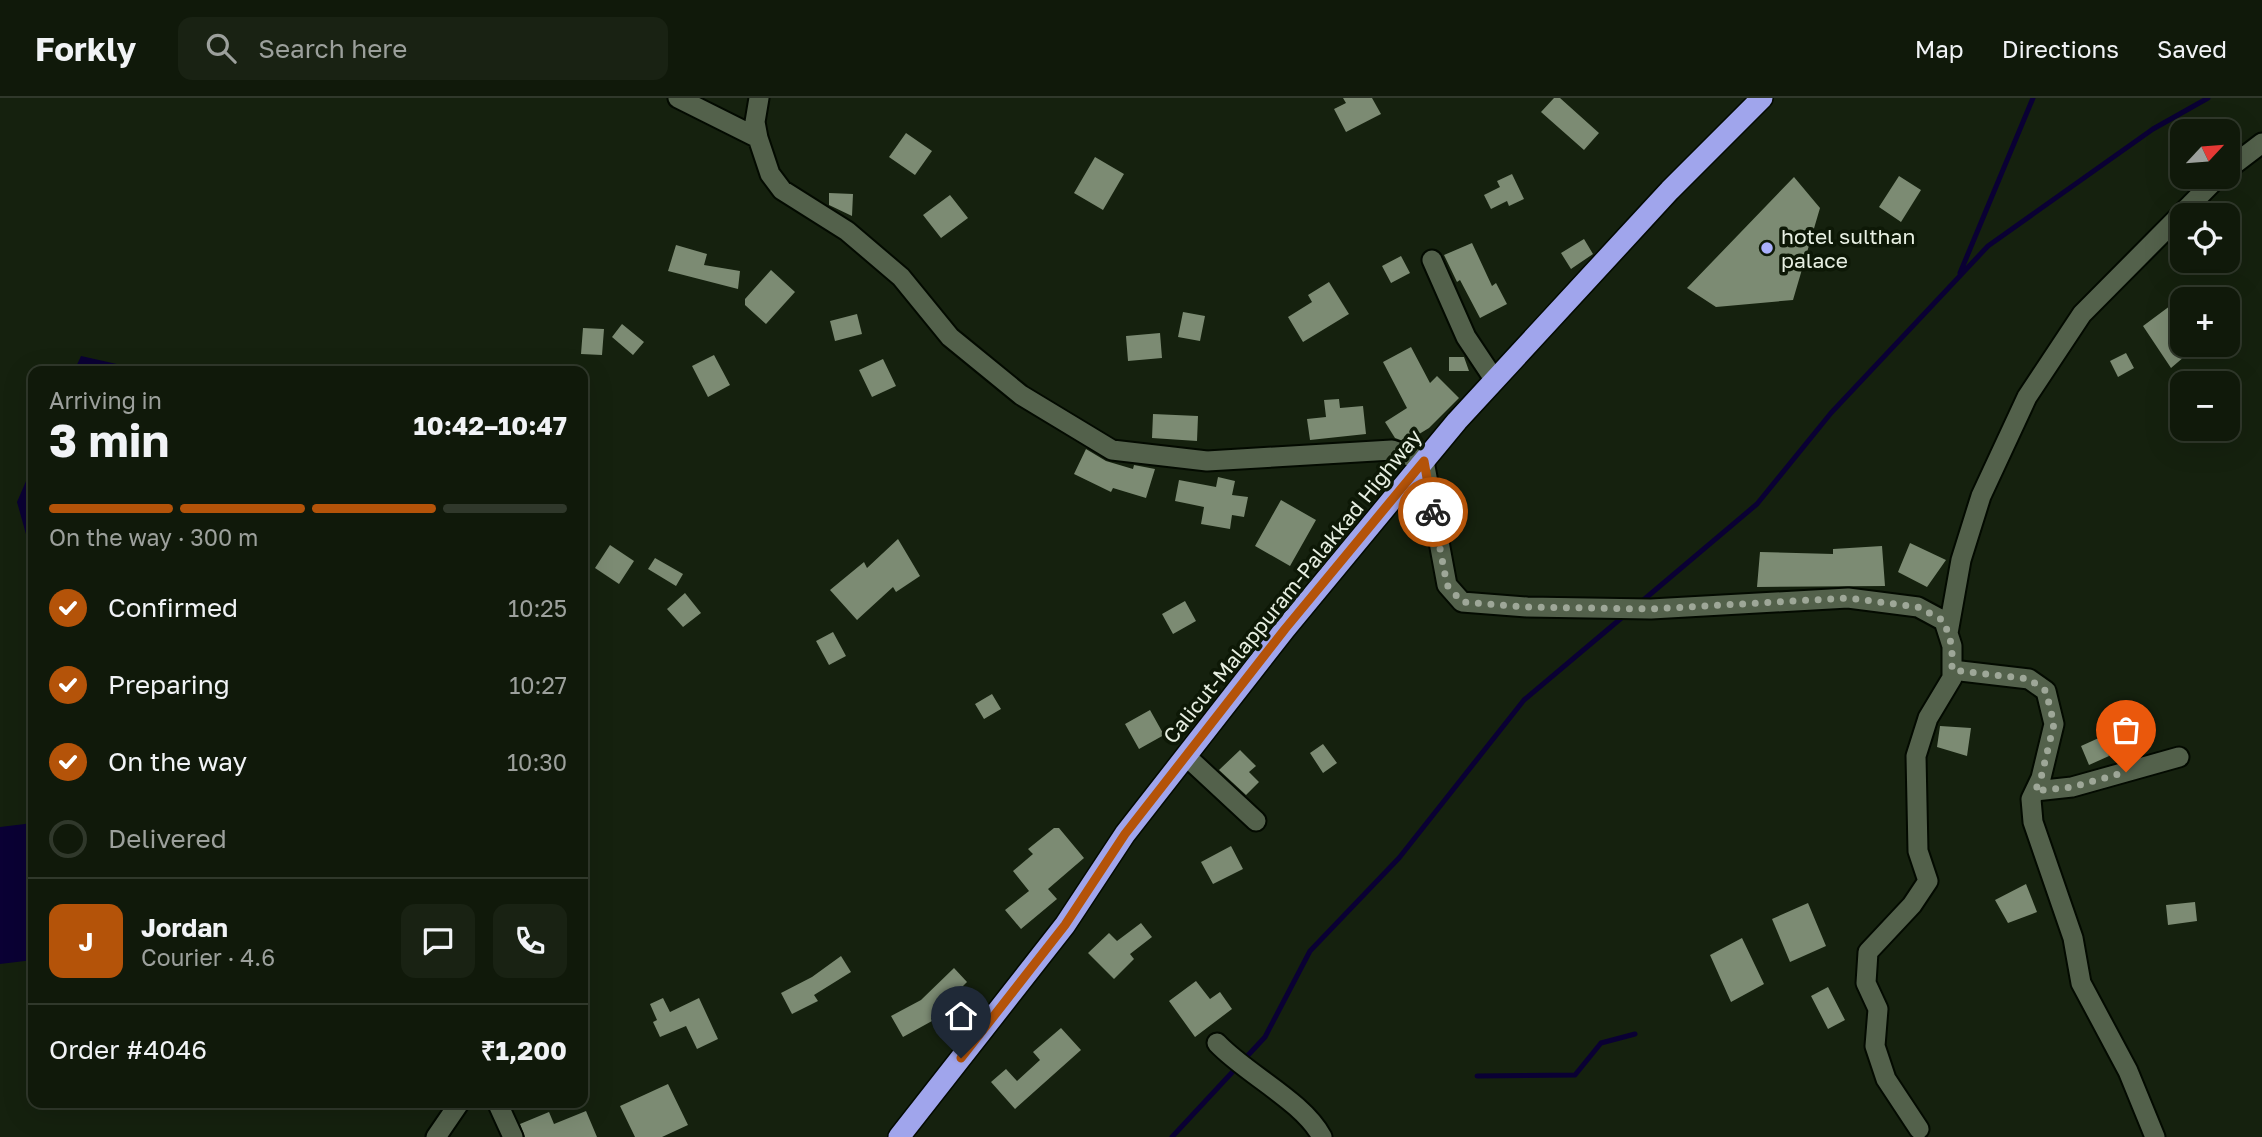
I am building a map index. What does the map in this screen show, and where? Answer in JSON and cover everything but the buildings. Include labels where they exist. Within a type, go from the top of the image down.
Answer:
[{"type":"highway","name":"Calicut-Malappuram-Palakkad Highway","points":[[900,1137],[1065,925],[1125,834],[1285,629],[1424,461],[1494,379],[1670,190],[1762,98]]},
{"type":"street","points":[[678,98],[758,138]]},
{"type":"street","points":[[759,98],[755,122],[758,138],[769,174],[782,190],[847,231],[901,277],[950,337],[1021,395],[1112,450],[1207,461],[1392,450],[1424,461],[1447,585],[1462,602],[1576,609],[1651,609],[1848,598],[1918,607],[1944,621],[1952,646],[1952,678],[1928,719],[1916,756],[1918,851],[1928,881],[1912,905],[1868,952],[1866,983],[1878,1009],[1875,1046],[1886,1079],[1919,1129]]},
{"type":"street","points":[[2240,159],[2262,142]]},
{"type":"street","points":[[1948,633],[1961,560],[1981,496],[2027,397],[2082,314],[2206,189]]},
{"type":"street","points":[[1432,260],[1465,337],[1494,379]]},
{"type":"street","points":[[1952,670],[2029,679],[2046,691],[2054,724],[2041,778],[2031,799],[2033,822],[2073,938],[2081,983],[2128,1071],[2155,1137]]},
{"type":"street","points":[[1186,756],[1256,821]]},
{"type":"street","points":[[2035,791],[2072,787],[2179,757]]},
{"type":"street","points":[[1223,1049],[1250,1074],[1301,1111],[1322,1137]]},
{"type":"street","points":[[436,1137],[456,1108]]},
{"type":"street","points":[[500,1108],[513,1137]]},
{"type":"shaded area","points":[[81,356],[126,366],[76,366]]},
{"type":"shaded area","points":[[28,477],[28,541],[17,502]]},
{"type":"shaded area","points":[[28,824],[28,961],[0,964],[0,827]]},
{"type":"waterway","points":[[1960,273],[2033,98]]},
{"type":"waterway","points":[[1641,602],[1757,504],[1831,413],[1988,246],[2153,129],[2208,98]]},
{"type":"waterway","points":[[1172,1137],[1265,1037],[1310,951],[1399,858],[1524,700],[1625,615]]},
{"type":"waterway","points":[[1477,1076],[1575,1075],[1601,1043],[1635,1034]]},
{"type":"way so far","points":[[1433,512],[1447,585],[1462,602],[1576,609],[1651,609],[1848,598],[1918,607],[1944,621],[1952,646],[1952,670],[2029,679],[2046,691],[2054,724],[2041,778],[2035,791],[2072,787],[2126,772]]},
{"type":"place","name":"hotel sulthan palace","points":[[1767,248]]},
{"type":"route","points":[[961,1058],[1065,925],[1125,834],[1285,629],[1424,461],[1433,512]]}]
